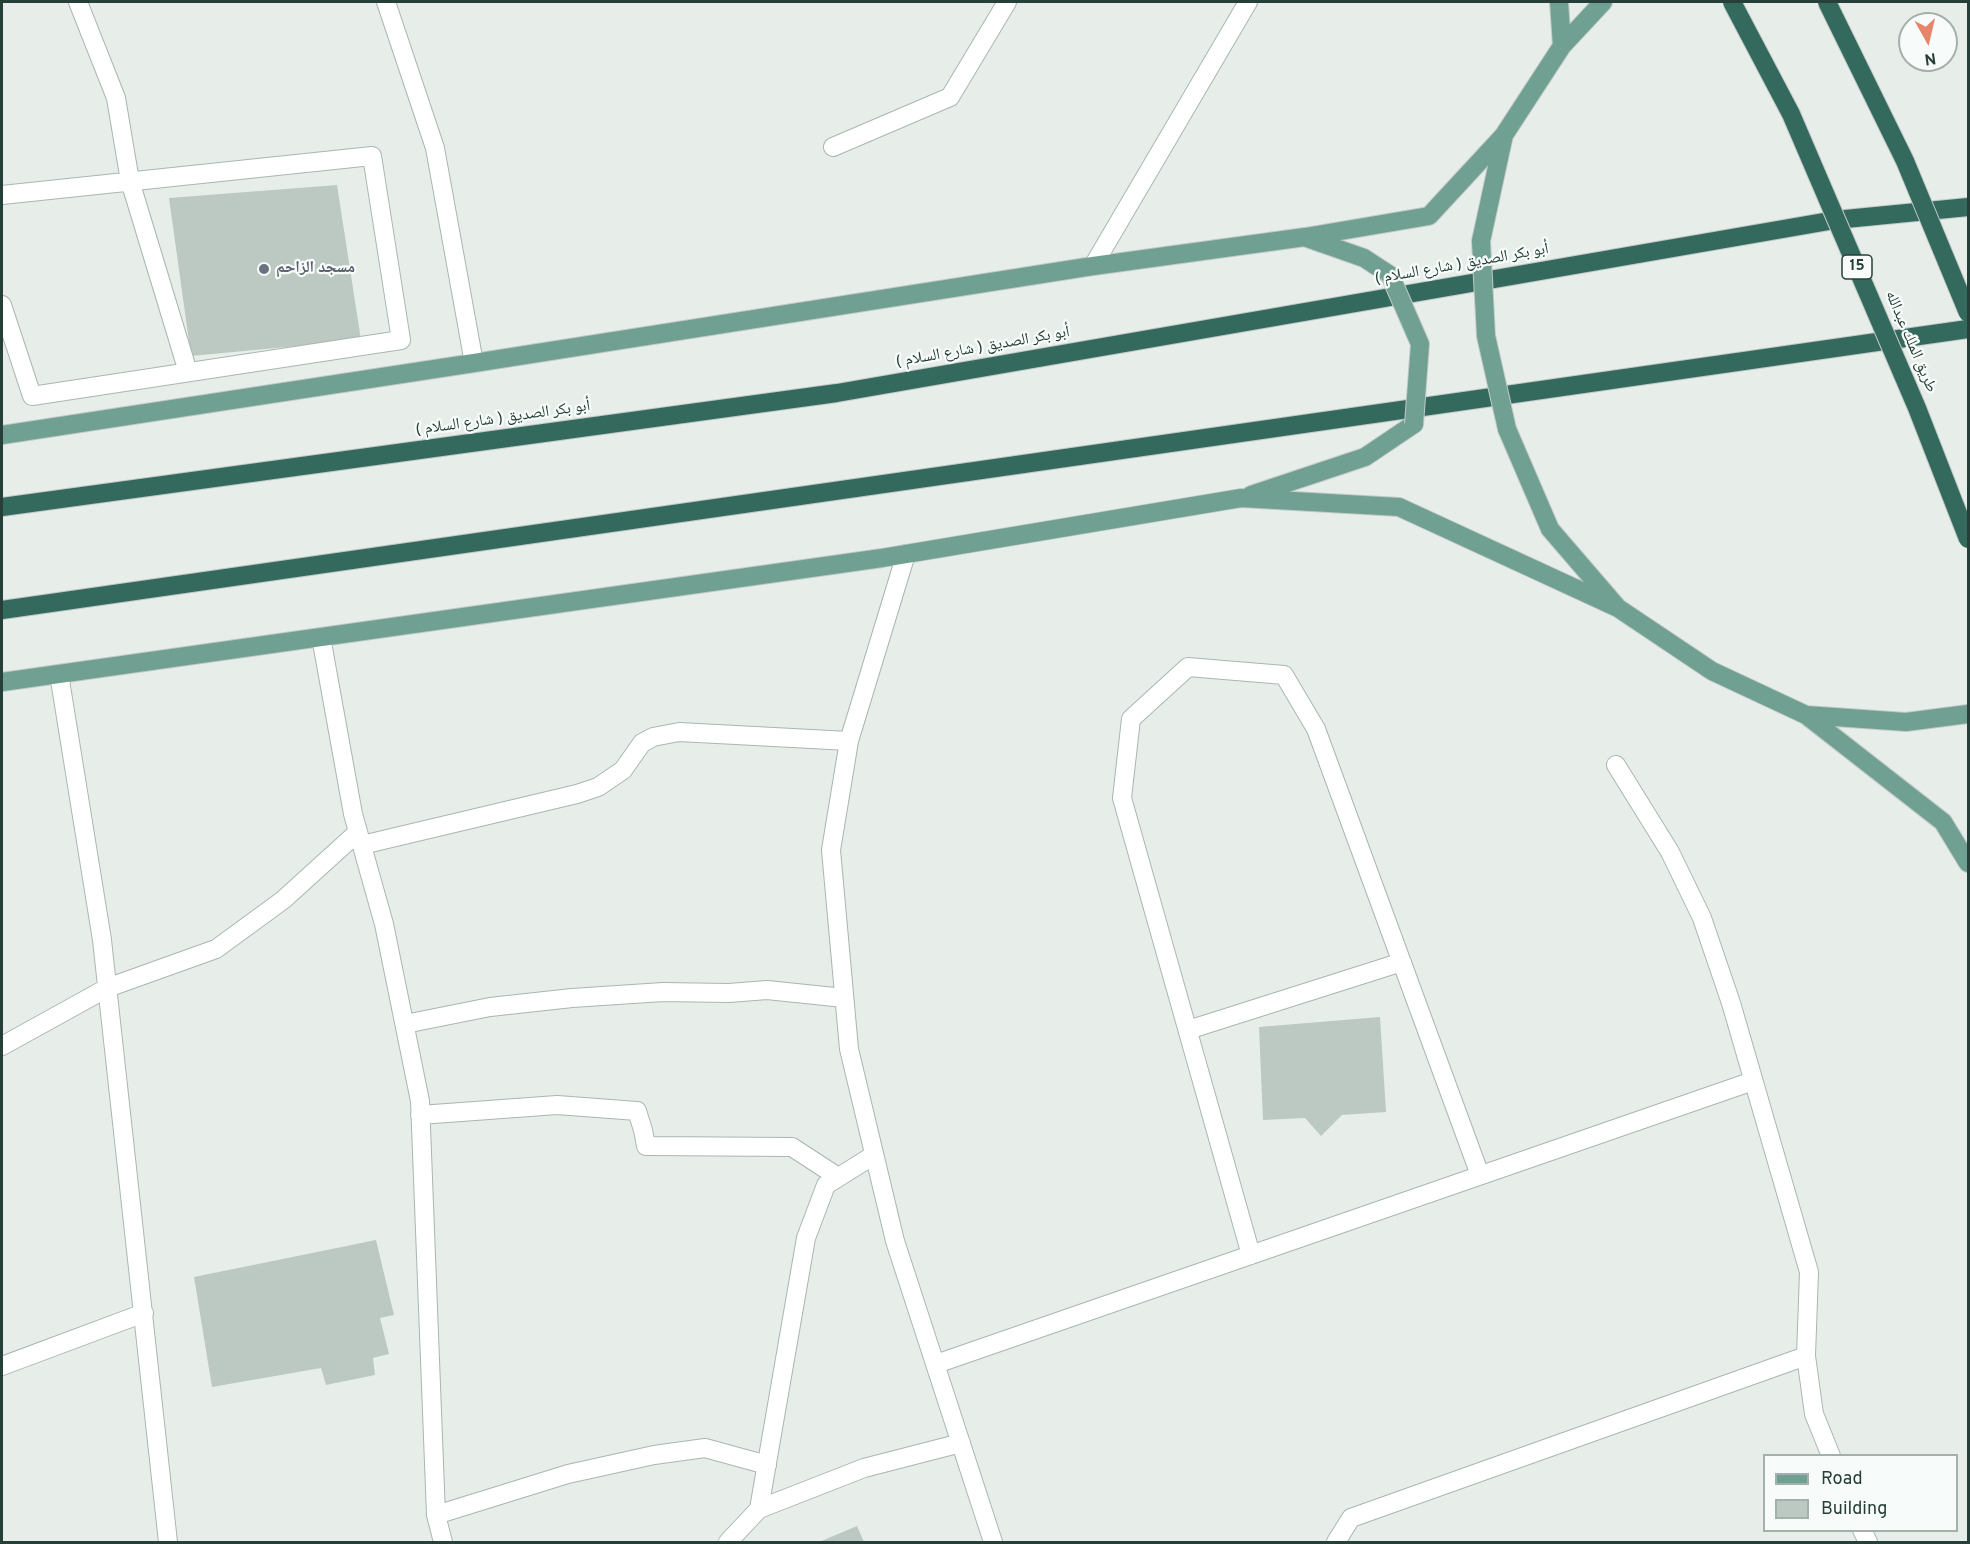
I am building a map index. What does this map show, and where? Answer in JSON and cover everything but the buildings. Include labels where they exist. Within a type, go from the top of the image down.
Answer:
[{"type":"highway","name":"طريق الملك عبدالله","points":[[1732,2],[1791,114],[1917,408],[1968,539]]},
{"type":"highway","points":[[1827,2],[1905,161],[1968,313]]},
{"type":"highway","name":"( شارع السلام ) أبو بكر الصديق","points":[[2,507],[837,393],[1835,220],[1968,207]]},
{"type":"highway","points":[[2,610],[1968,329]]},
{"type":"main road","points":[[1559,2],[1562,46]]},
{"type":"main road","points":[[2,435],[1094,266],[1305,237],[1429,216],[1504,135],[1562,46],[1603,2]]},
{"type":"main road","points":[[1504,135],[1481,241],[1486,336],[1507,429],[1551,529],[1618,608]]},
{"type":"main road","points":[[2,682],[906,554],[1241,498],[1365,457],[1414,424],[1420,344],[1390,275],[1364,258],[1305,237]]},
{"type":"main road","points":[[1241,498],[1399,507],[1618,608],[1712,671],[1806,715],[1943,822],[1968,863]]},
{"type":"main road","points":[[1806,715],[1906,722],[1968,714]]},
{"type":"street","points":[[78,2],[116,98],[130,181],[188,372]]},
{"type":"street","points":[[386,2],[435,148],[474,363]]},
{"type":"street","points":[[833,147],[950,97],[1007,2]]},
{"type":"street","points":[[1094,266],[1248,2]]},
{"type":"street","points":[[2,195],[372,156],[401,340],[32,396],[2,305]]},
{"type":"street","points":[[906,554],[849,741],[831,850],[844,998],[849,1049],[896,1241],[993,1542]]},
{"type":"street","points":[[321,637],[353,814],[384,924],[420,1101],[436,1515],[443,1542]]},
{"type":"street","points":[[1251,1255],[1122,798],[1131,718],[1188,667],[1284,675],[1316,729],[1480,1175]]},
{"type":"street","points":[[59,674],[102,940],[168,1542]]},
{"type":"street","points":[[2,1046],[107,988],[216,949],[360,839],[577,794],[598,787],[623,770],[642,743],[653,736],[679,732],[849,741]]},
{"type":"street","points":[[1616,765],[1670,852],[1702,918],[1731,1003],[1809,1272],[1806,1356],[1814,1414],[1831,1454]]},
{"type":"street","points":[[1188,1030],[1402,962]]},
{"type":"street","points":[[405,1024],[490,1007],[572,998],[663,992],[729,993],[767,990],[844,998]]},
{"type":"street","points":[[936,1364],[1753,1081]]},
{"type":"street","points":[[420,1115],[557,1105],[637,1111],[646,1146],[792,1147],[838,1177]]},
{"type":"street","points":[[759,1509],[806,1238],[826,1185],[874,1155]]},
{"type":"street","points":[[2,1366],[144,1313]]},
{"type":"street","points":[[1336,1542],[1351,1518],[1806,1356]]},
{"type":"street","points":[[728,1542],[759,1509],[864,1468],[961,1443]]},
{"type":"street","points":[[436,1515],[568,1474],[654,1455],[705,1448],[766,1465]]},
{"type":"place","name":"مسجد الزاحم","points":[[264,269]]}]
